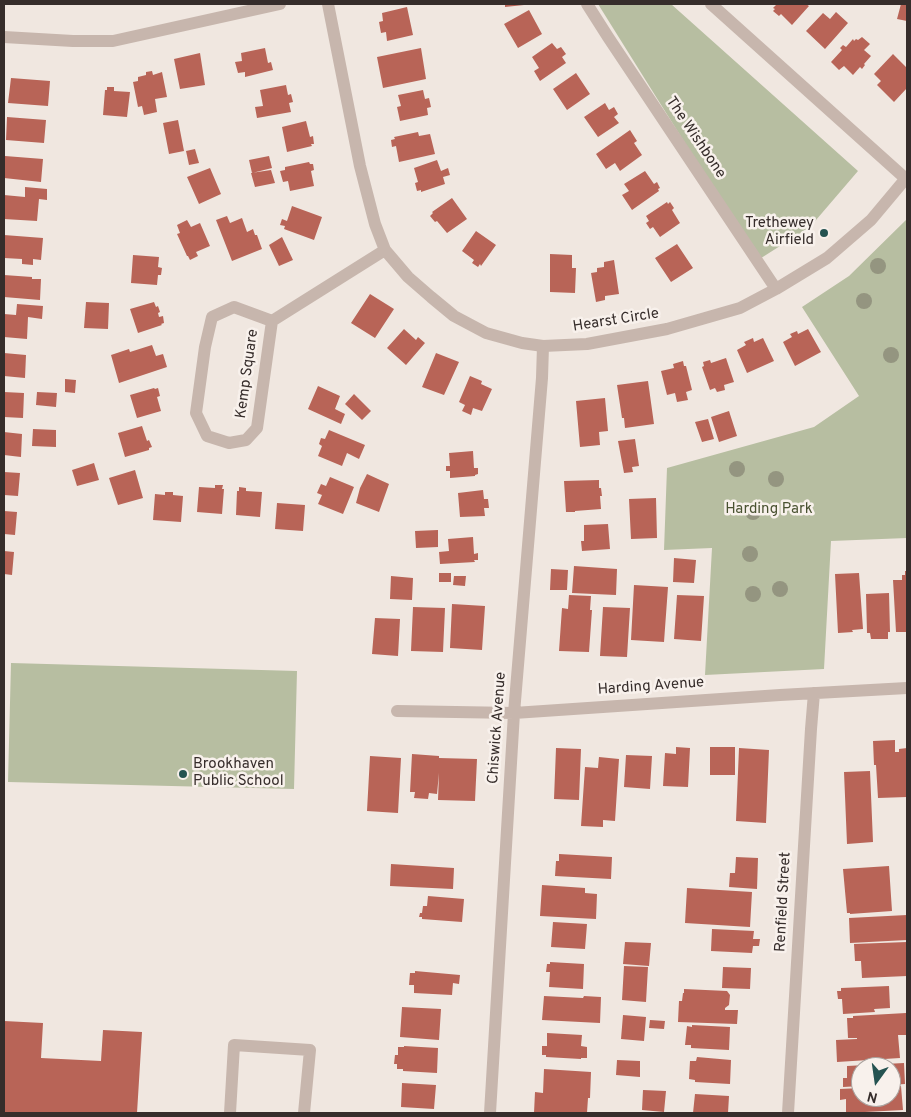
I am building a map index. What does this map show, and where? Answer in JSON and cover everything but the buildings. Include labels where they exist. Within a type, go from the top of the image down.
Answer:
[{"type":"street","points":[[4,37],[113,41],[280,4]]},
{"type":"street","name":"Hearst Circle","points":[[328,4],[360,166],[375,224],[384,250],[408,277],[454,316],[486,333],[522,343],[543,346],[587,344],[667,329],[740,308],[827,258],[871,220],[906,178]]},
{"type":"street","name":"The Wishbone","points":[[587,4],[776,289]]},
{"type":"street","points":[[711,4],[906,178]]},
{"type":"street","name":"Kemp Square","points":[[272,321],[234,307],[212,317],[204,347],[196,413],[207,436],[229,443],[246,440],[257,428],[272,321],[384,250]]},
{"type":"street","name":"Chiswick Avenue","points":[[490,1113],[514,713],[543,346]]},
{"type":"street","name":"Harding Avenue","points":[[398,711],[514,713],[907,688]]},
{"type":"street","name":"Renfield Street","points":[[788,1113],[814,693]]},
{"type":"street","points":[[230,1113],[234,1045],[310,1050],[304,1113]]},
{"type":"green space","points":[[598,4],[671,4],[858,171],[810,227],[758,260]]},
{"type":"green space","name":"Harding Park","points":[[907,219],[907,538],[831,541],[824,669],[705,675],[712,548],[664,550],[667,468],[814,427],[859,396],[802,307],[849,276]]},
{"type":"green space","points":[[11,663],[297,671],[294,789],[8,782]]},
{"type":"place","name":"Trethewey Airfield","points":[[824,233]]},
{"type":"place","name":"Brookhaven Public School","points":[[183,774]]}]
